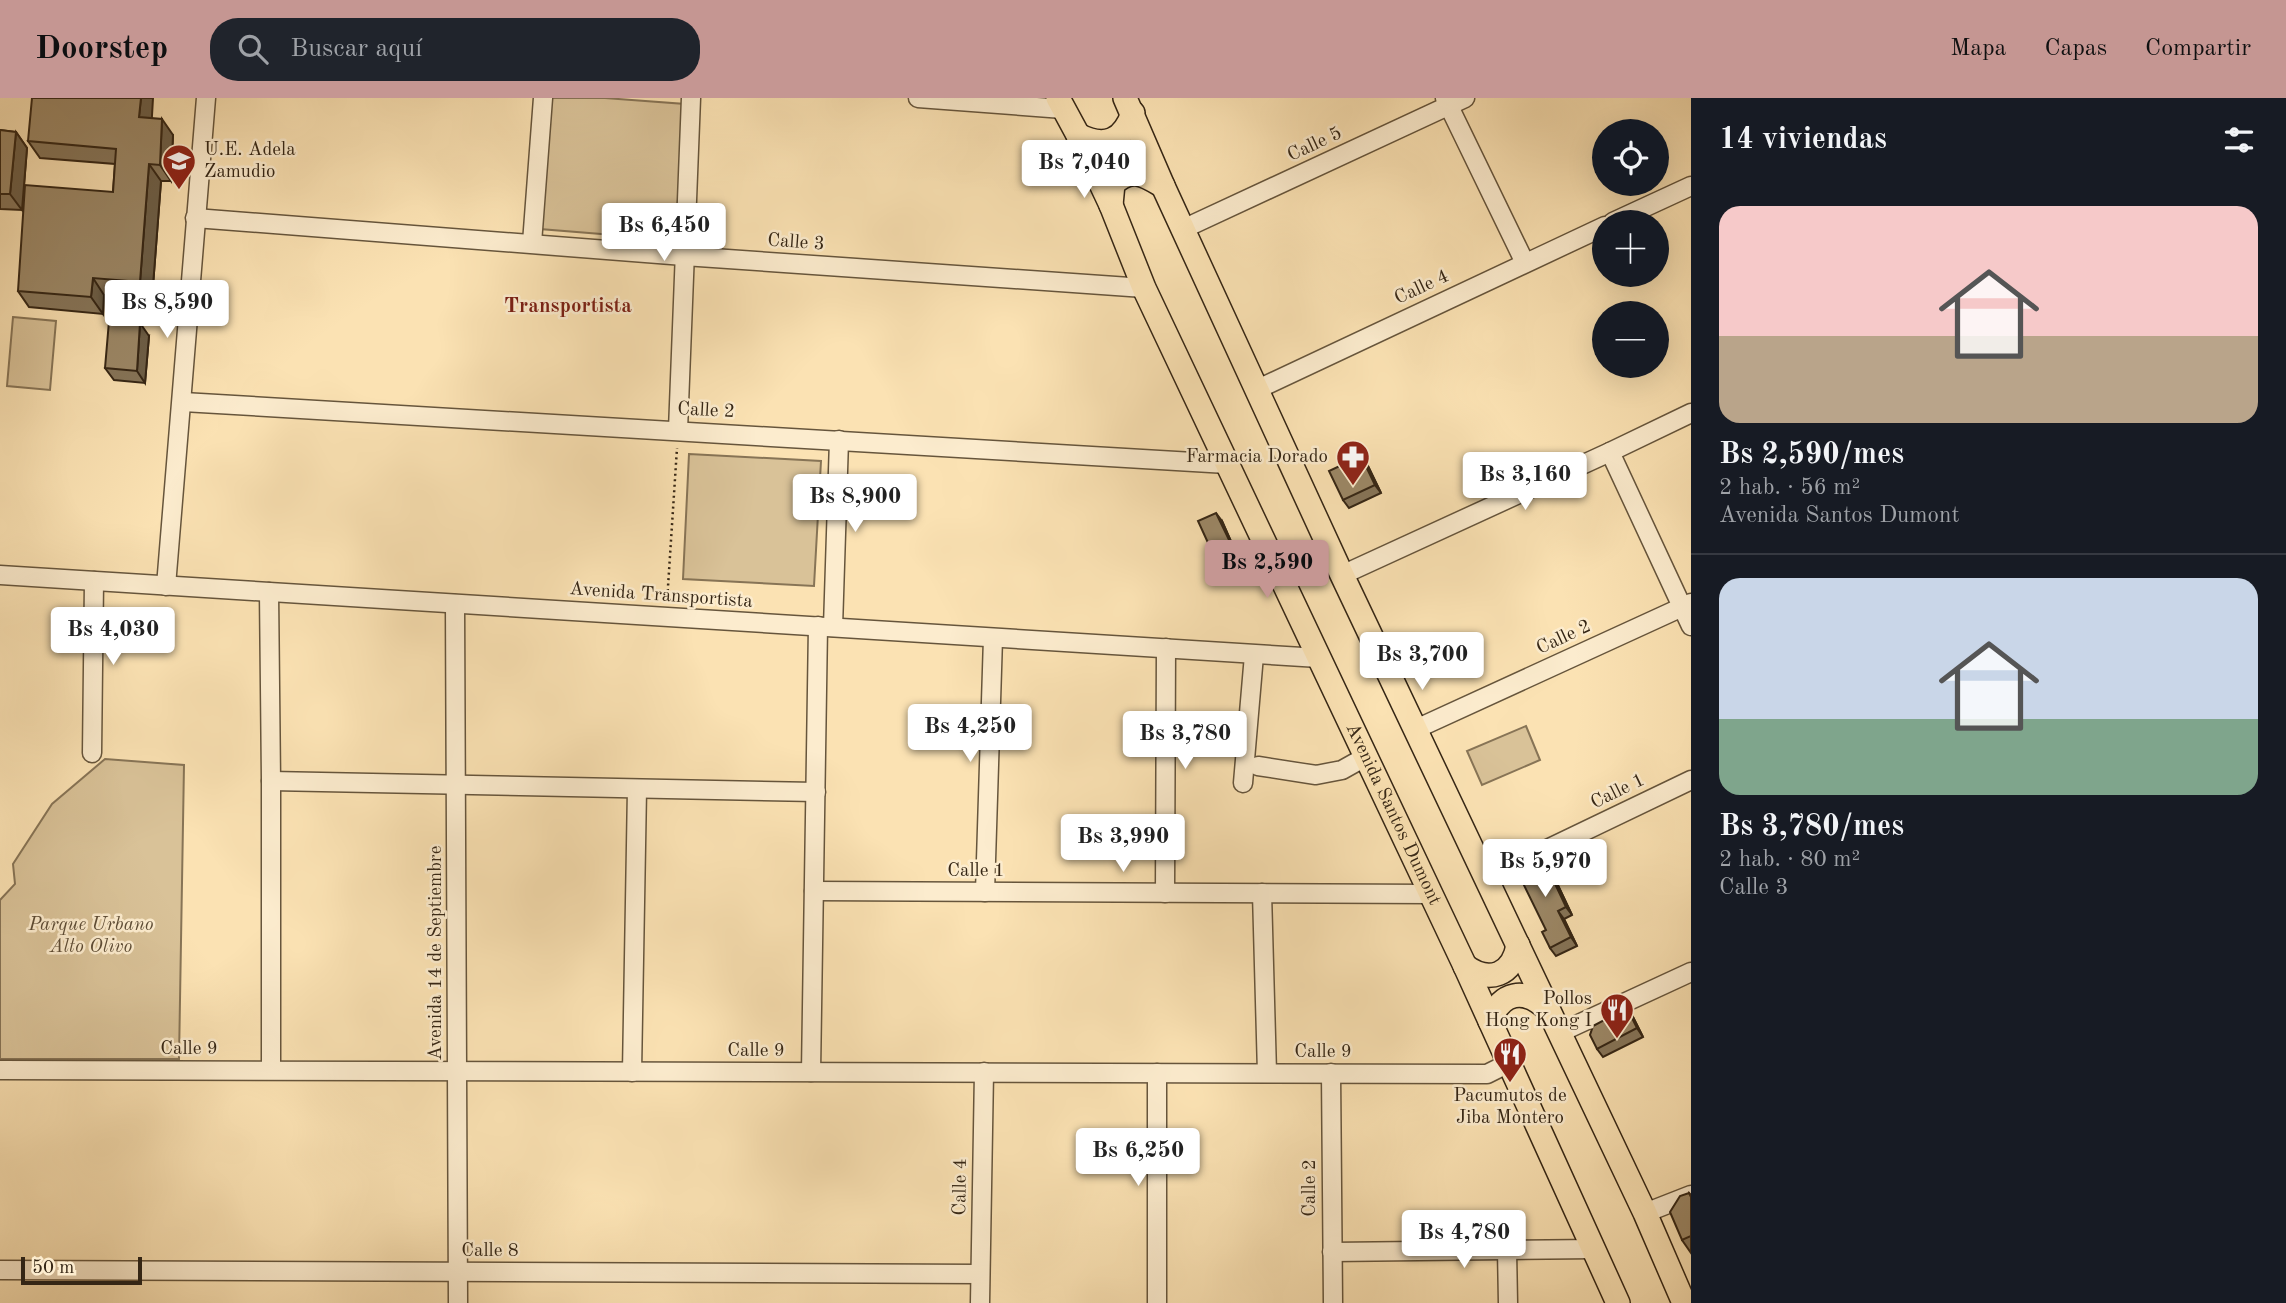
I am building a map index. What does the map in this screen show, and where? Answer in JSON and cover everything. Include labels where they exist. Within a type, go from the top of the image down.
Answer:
[{"type":"main road","name":"Avenida Santos Dumont","points":[[1061,104],[1111,205],[1144,288],[1465,965],[1618,1303]]},
{"type":"main road","points":[[1078,135],[1091,141],[1105,142],[1118,137],[1128,127],[1129,106]]},
{"type":"main road","points":[[1129,106],[1163,186],[1342,575],[1645,1213],[1684,1303]]},
{"type":"main road","points":[[1111,205],[1113,184],[1121,176],[1134,173],[1144,175],[1163,186]]},
{"type":"main road","points":[[1465,965],[1475,973],[1486,976],[1499,974],[1509,967],[1516,957],[1518,945]]},
{"type":"main road","points":[[1490,1021],[1495,1007],[1507,998],[1521,995],[1536,999],[1547,1009]]},
{"type":"street","points":[[166,586],[206,98]]},
{"type":"street","points":[[532,243],[543,98]]},
{"type":"street","points":[[678,430],[691,98]]},
{"type":"street","points":[[918,98],[1061,104]]},
{"type":"street","name":"Calle 5","points":[[1183,229],[1447,102],[1465,98]]},
{"type":"street","points":[[1447,102],[1525,263]]},
{"type":"street","points":[[1639,210],[1691,186]]},
{"type":"street","name":"Calle 3","points":[[195,218],[1144,288]]},
{"type":"street","name":"Calle 4","points":[[1258,389],[1592,232]]},
{"type":"street","name":"Calle 2","points":[[183,402],[1227,464]]},
{"type":"street","points":[[1342,575],[1691,413]]},
{"type":"street","points":[[811,1072],[816,792],[839,440]]},
{"type":"street","points":[[1611,452],[1687,605],[1691,626]]},
{"type":"street","name":"Avenida Transportista","points":[[0,575],[1319,658]]},
{"type":"street","points":[[93,753],[94,581]]},
{"type":"street","points":[[269,592],[271,1070]]},
{"type":"street","name":"Avenida 14 de Septiembre","points":[[455,604],[458,1303]]},
{"type":"street","name":"Calle 2","points":[[1416,729],[1687,605]]},
{"type":"street","points":[[985,892],[993,638]]},
{"type":"street","points":[[1165,893],[1166,648]]},
{"type":"street","points":[[1243,783],[1254,655]]},
{"type":"street","points":[[1258,766],[1316,775],[1342,770],[1367,756]]},
{"type":"street","points":[[271,780],[816,792]]},
{"type":"street","name":"Calle 1","points":[[1487,878],[1691,780]]},
{"type":"street","points":[[632,1072],[637,789]]},
{"type":"street","name":"Calle 1","points":[[814,891],[1431,894]]},
{"type":"street","points":[[1262,893],[1267,1073]]},
{"type":"street","points":[[1559,1033],[1691,972]]},
{"type":"street","name":"Calle 9","points":[[0,1070],[1487,1074],[1509,1063]]},
{"type":"street","name":"Calle 4","points":[[980,1303],[984,1072]]},
{"type":"street","points":[[1157,1073],[1157,1303]]},
{"type":"street","name":"Calle 2","points":[[1331,1073],[1333,1303]]},
{"type":"street","points":[[1645,1213],[1691,1195]]},
{"type":"street","points":[[1332,1252],[1595,1249]]},
{"type":"street","points":[[1507,1250],[1508,1303]]},
{"type":"street","name":"Calle 8","points":[[0,1270],[980,1274]]},
{"type":"path","points":[[666,617],[678,430]]},
{"type":"green space","points":[[549,98],[605,98],[685,104],[675,240],[540,229]]},
{"type":"green space","points":[[13,317],[56,321],[50,390],[7,386]]},
{"type":"green space","points":[[689,454],[821,461],[814,586],[683,579]]},
{"type":"green space","points":[[1526,726],[1540,760],[1482,785],[1467,751]]},
{"type":"green space","name":"Parque Urbano Alto Olivo","points":[[105,759],[184,765],[179,1059],[0,1059],[0,900],[15,884],[13,864],[52,804]]},
{"type":"building","points":[[32,98],[141,98],[139,117],[162,119],[160,165],[149,164],[140,282],[93,278],[91,297],[18,291],[25,185],[113,192],[116,149],[28,141]]},
{"type":"building","points":[[0,130],[16,132],[10,194],[0,194]]},
{"type":"building","points":[[109,321],[140,323],[137,371],[105,368]]},
{"type":"building","points":[[1361,456],[1375,485],[1343,500],[1329,471]]},
{"type":"building","points":[[1216,513],[1232,546],[1209,545],[1198,521]]},
{"type":"building","points":[[1541,854],[1566,907],[1558,911],[1571,937],[1550,948],[1542,932],[1546,930],[1516,869],[1519,864]]},
{"type":"building","points":[[1627,1008],[1637,1028],[1597,1049],[1590,1035],[1593,1026]]},
{"type":"building","points":[[1689,1193],[1691,1236],[1682,1240],[1670,1212],[1680,1196]]},
{"type":"place","name":"U.E. Adela Zamudio","points":[[179,191]]},
{"type":"place","name":"Farmacia Dorado","points":[[1353,487]]},
{"type":"place","name":"Pollos Hong Kong I","points":[[1617,1040]]},
{"type":"place","name":"Pacumutos de Jiba Montero","points":[[1510,1084]]},
{"type":"district","name":"Transportista","points":[[568,306]]}]
